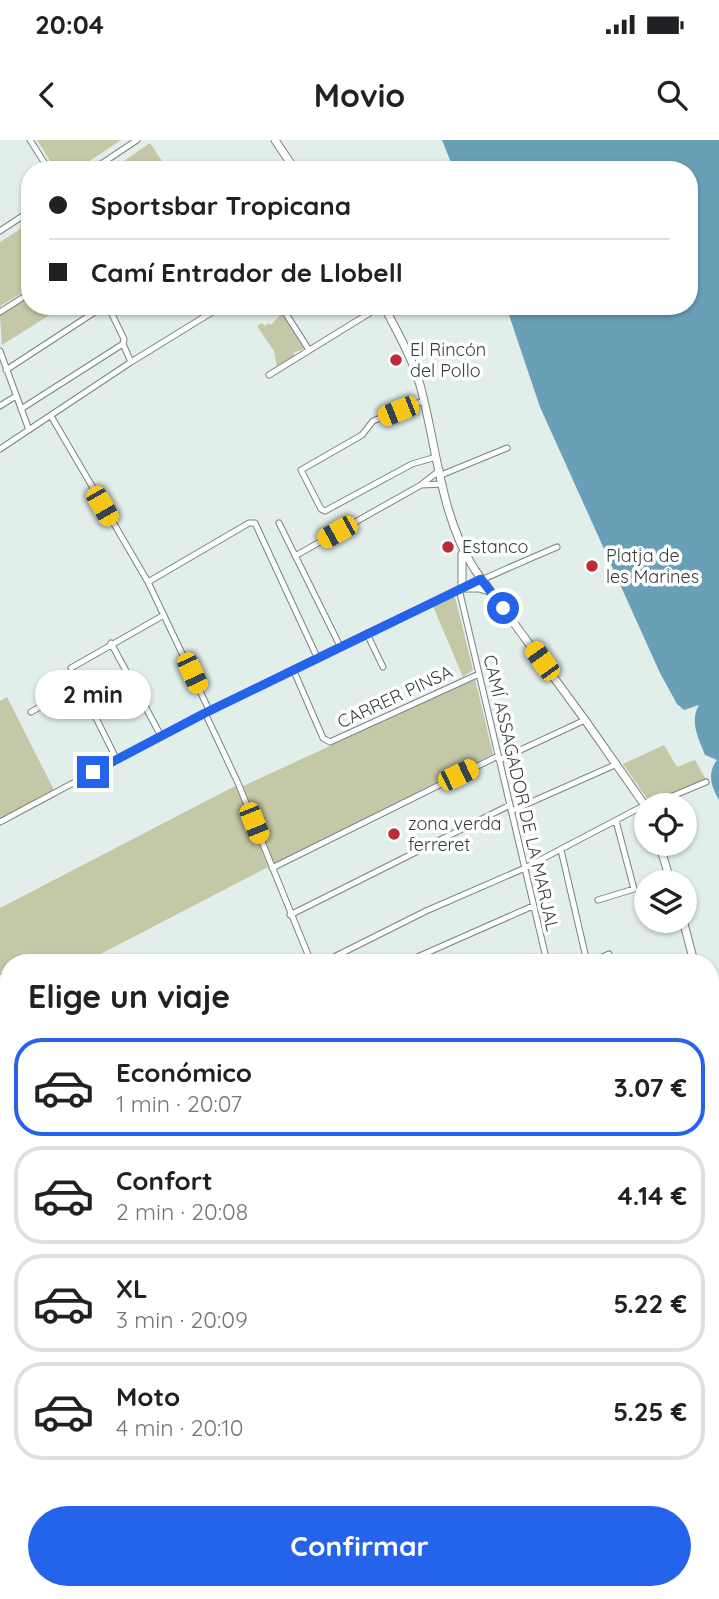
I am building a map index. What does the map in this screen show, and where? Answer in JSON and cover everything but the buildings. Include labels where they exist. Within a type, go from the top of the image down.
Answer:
[{"type":"main road","points":[[275,140],[289,161]]},
{"type":"main road","points":[[387,315],[410,359],[423,401],[461,546],[464,564],[461,589],[479,588],[490,591]]},
{"type":"main road","points":[[461,546],[481,579],[638,793]]},
{"type":"main road","points":[[686,933],[692,954]]},
{"type":"street","points":[[30,140],[43,161]]},
{"type":"street","points":[[106,161],[137,140]]},
{"type":"street","points":[[0,231],[21,217]]},
{"type":"street","points":[[0,312],[21,299]]},
{"type":"street","points":[[6,370],[92,315]]},
{"type":"street","points":[[111,315],[124,339],[123,344],[131,362]]},
{"type":"street","points":[[0,449],[207,315]]},
{"type":"street","points":[[287,315],[309,350]]},
{"type":"street","points":[[269,375],[367,315]]},
{"type":"street","points":[[21,409],[123,344]]},
{"type":"street","points":[[0,351],[2,363],[29,430]]},
{"type":"street","points":[[0,406],[16,396]]},
{"type":"street","points":[[423,401],[373,421],[362,435],[301,470],[321,509],[325,511],[412,464],[436,457]]},
{"type":"street","points":[[51,416],[148,582],[164,615],[238,783],[307,954]]},
{"type":"street","points":[[295,556],[440,472],[507,449]]},
{"type":"street","points":[[421,485],[443,484]]},
{"type":"street","points":[[148,582],[249,523],[255,523],[317,657]]},
{"type":"street","points":[[279,523],[340,646]]},
{"type":"street","points":[[0,822],[317,657],[481,579],[557,547]]},
{"type":"street","name":"CAMÍ ASSAGADOR DE LA MARJAL","points":[[461,589],[545,954]]},
{"type":"street","points":[[117,760],[71,671],[73,666],[111,643],[164,615]]},
{"type":"street","points":[[367,634],[383,667]]},
{"type":"street","points":[[111,643],[161,736]]},
{"type":"street","name":"CARRER PINSA","points":[[293,669],[324,738],[330,742],[479,674]]},
{"type":"street","points":[[31,712],[78,685]]},
{"type":"street","points":[[272,868],[498,758],[585,720]]},
{"type":"street","points":[[290,915],[511,808],[617,764]]},
{"type":"street","points":[[679,793],[706,782]]},
{"type":"street","points":[[341,954],[426,911],[525,868],[634,812]]},
{"type":"street","points":[[598,900],[634,888],[616,821]]},
{"type":"street","points":[[561,850],[587,954]]},
{"type":"street","points":[[424,954],[533,906]]},
{"type":"green space","points":[[37,140],[121,140],[90,161],[50,161]]},
{"type":"green space","points":[[150,143],[162,161],[124,161]]},
{"type":"green space","points":[[21,229],[21,293],[0,306],[0,242]]},
{"type":"green space","points":[[21,303],[21,315],[50,315],[2,345],[0,316]]},
{"type":"green space","points":[[283,315],[304,349],[293,353],[295,356],[277,367],[274,351],[257,326],[262,323],[265,326],[269,323],[271,325]]},
{"type":"green space","points":[[455,597],[473,670],[463,677],[433,606]]},
{"type":"green space","points":[[475,679],[493,754],[273,865],[241,787]]},
{"type":"green space","points":[[7,697],[57,796],[0,826],[0,701]]},
{"type":"green space","points":[[664,745],[677,767],[695,760],[706,780],[675,793],[643,793],[623,764]]},
{"type":"green space","points":[[237,785],[268,867],[100,954],[0,954],[0,908]]},
{"type":"water","points":[[442,140],[719,140],[719,800],[711,780],[717,760],[705,755],[696,730],[695,718],[699,705],[684,710],[677,704],[660,673],[540,407],[509,315],[698,315],[698,161],[450,161]]},
{"type":"place","name":"El Rincón del Pollo","points":[[396,360]]},
{"type":"place","name":"Estanco","points":[[448,547]]},
{"type":"place","name":"Platja de les Marines","points":[[592,566]]},
{"type":"place","name":"zona verda ferreret","points":[[394,834]]},
{"type":"route","points":[[93,772],[205,713],[481,579],[503,608]]}]
